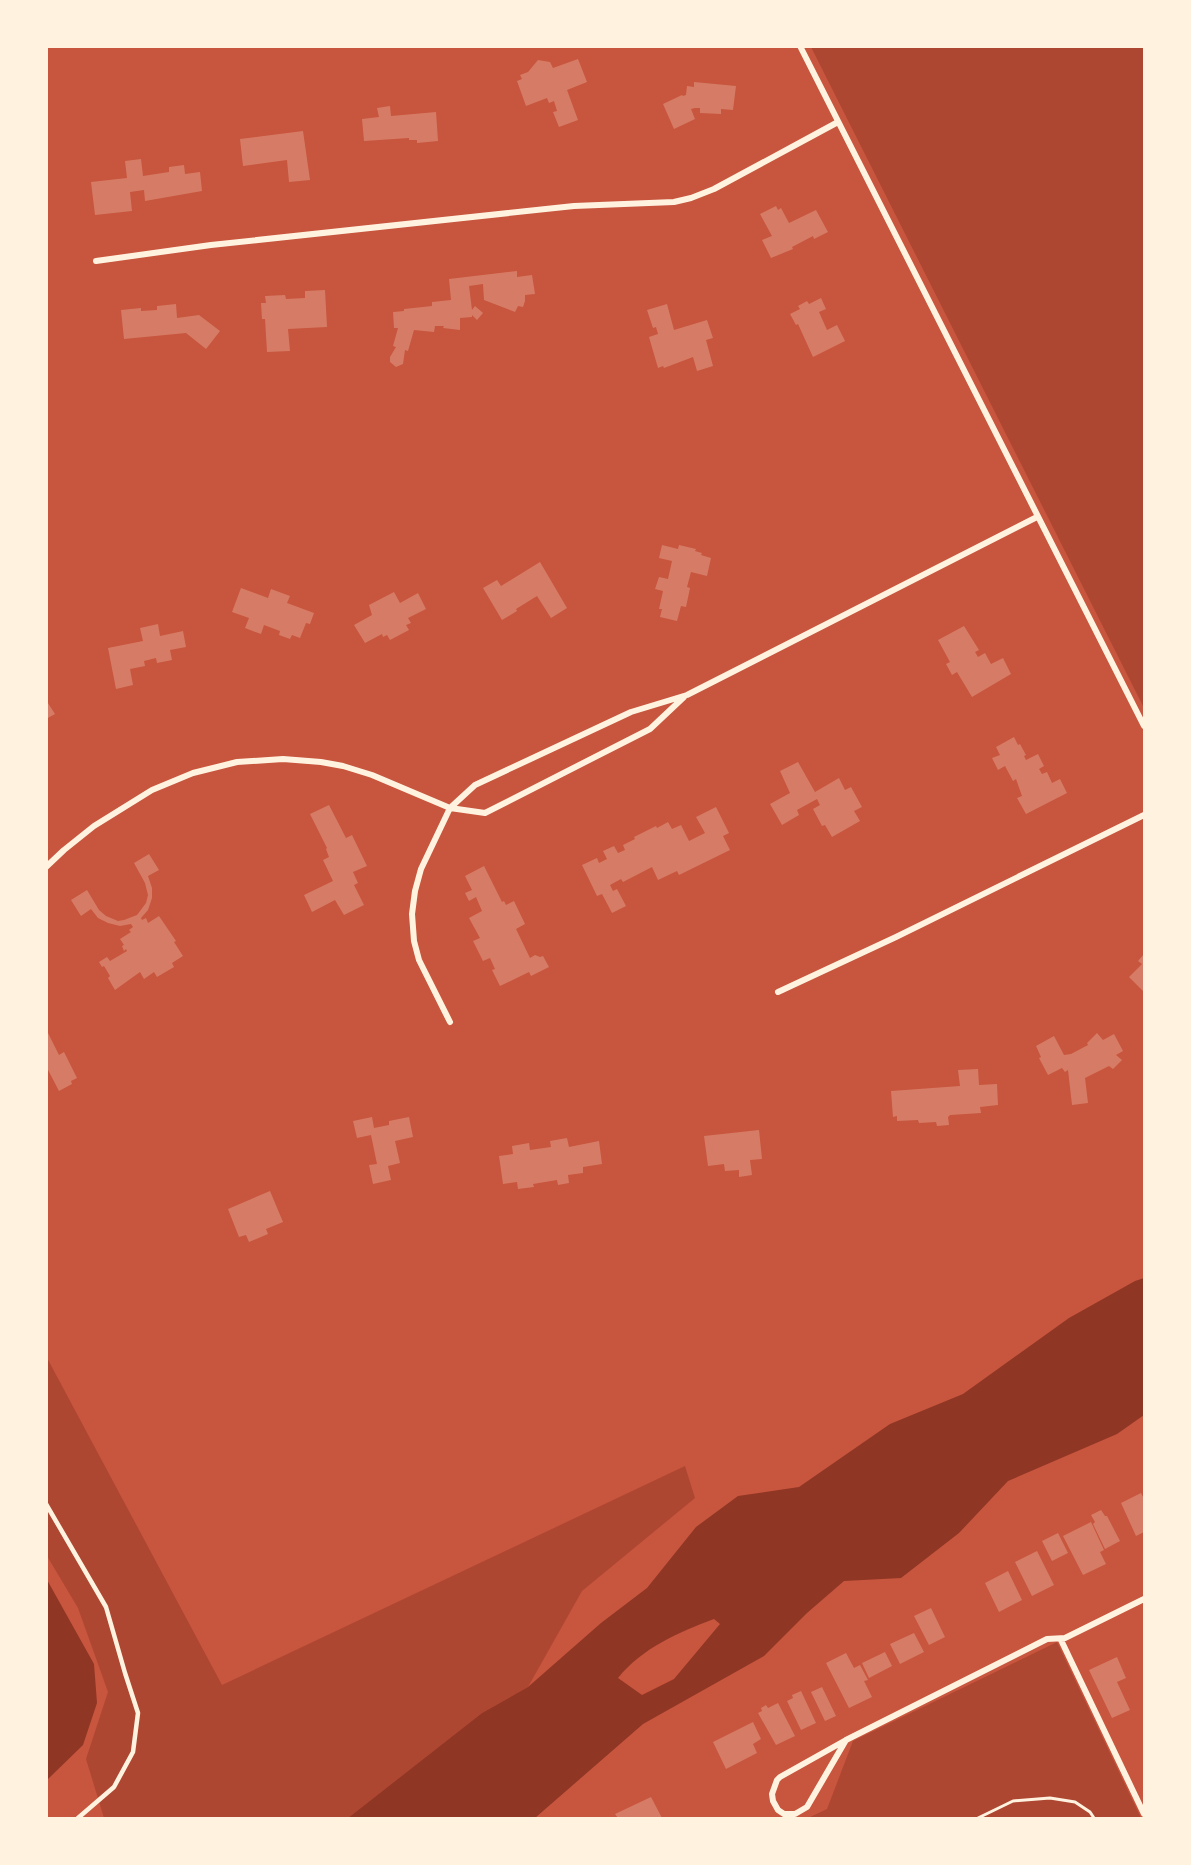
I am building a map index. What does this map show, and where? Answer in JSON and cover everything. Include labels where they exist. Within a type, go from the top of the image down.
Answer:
[{"type":"street","points":[[800,46],[1144,726]]},
{"type":"street","points":[[96,261],[211,245],[574,206],[674,202],[714,189],[838,122]]},
{"type":"street","points":[[450,1022],[419,960],[414,940],[412,914],[421,868],[450,808],[475,785],[631,712],[687,695],[1037,517]]},
{"type":"street","points":[[46,867],[94,826],[152,790],[193,773],[237,762],[283,759],[343,766],[372,775],[450,808],[485,813],[650,729],[687,695]]},
{"type":"street","points":[[778,992],[896,937],[1144,815]]},
{"type":"street","points":[[846,1740],[807,1807],[795,1814],[784,1814],[778,1810],[772,1801],[777,1780],[846,1740],[1047,1639],[1061,1640],[1144,1599]]},
{"type":"street","points":[[1061,1640],[1144,1814]]},
{"type":"lane","points":[[46,1504],[106,1607],[138,1713],[133,1752],[114,1787],[78,1818]]},
{"type":"path","points":[[978,1818],[1013,1801],[1050,1798],[1075,1802],[1090,1812],[1094,1818]]},
{"type":"shaded area","points":[[811,47],[1144,47],[1144,708]]},
{"type":"shaded area","points":[[1144,1278],[1144,1415],[1117,1434],[1008,1481],[959,1533],[901,1578],[844,1581],[807,1613],[764,1656],[643,1724],[535,1818],[348,1818],[482,1713],[528,1687],[601,1623],[647,1588],[696,1527],[738,1496],[799,1487],[890,1424],[963,1394],[1069,1318]],"holes":[[[714,1619],[720,1624],[674,1679],[642,1695],[618,1678],[638,1658],[662,1642]]]},
{"type":"shaded area","points":[[46,1356],[222,1685],[685,1466],[695,1498],[582,1591],[528,1687],[482,1713],[348,1818],[104,1818],[86,1759],[108,1692],[78,1608],[47,1556]]},
{"type":"shaded area","points":[[46,1578],[94,1664],[97,1703],[83,1745],[47,1780]]},
{"type":"shaded area","points":[[1057,1642],[1141,1818],[808,1818],[827,1809],[853,1741]]},
{"type":"building","points":[[578,59],[587,82],[567,90],[578,120],[559,127],[553,112],[557,111],[554,101],[549,103],[547,98],[526,106],[517,81],[522,79],[520,75],[528,72],[538,60],[550,62],[553,68]]},
{"type":"building","points":[[694,82],[736,86],[733,110],[721,109],[721,114],[700,113],[700,108],[691,109],[695,119],[674,129],[663,104],[686,95],[687,86],[694,87]]},
{"type":"building","points":[[390,106],[391,116],[436,112],[438,141],[417,143],[417,140],[409,140],[409,138],[364,141],[362,119],[379,117],[377,108]]},
{"type":"building","points":[[303,131],[310,180],[289,182],[287,160],[243,166],[240,139]]},
{"type":"building","points":[[141,159],[143,176],[169,172],[169,167],[184,165],[185,174],[200,172],[202,191],[145,201],[144,190],[130,192],[132,211],[95,215],[91,182],[127,178],[125,161]]},
{"type":"building","points":[[776,206],[778,210],[781,208],[789,223],[816,210],[828,232],[814,239],[813,236],[792,247],[793,249],[771,258],[762,240],[772,236],[760,214]]},
{"type":"building","points":[[517,271],[517,277],[532,275],[535,294],[525,295],[523,307],[518,306],[515,312],[484,300],[483,284],[469,286],[472,310],[475,306],[483,313],[477,320],[472,315],[472,317],[460,318],[460,330],[435,326],[434,332],[414,330],[408,351],[405,350],[403,364],[396,367],[390,362],[390,357],[396,347],[393,346],[398,328],[394,328],[393,312],[432,306],[432,302],[451,300],[449,279]]},
{"type":"building","points":[[325,290],[327,327],[288,329],[290,351],[267,352],[265,319],[262,319],[261,303],[266,303],[265,296],[285,295],[286,299],[305,298],[305,291]]},
{"type":"building","points":[[821,298],[826,309],[819,312],[827,330],[837,325],[845,341],[813,357],[798,324],[796,325],[790,314],[800,309],[798,306],[807,301],[809,304]]},
{"type":"building","points":[[176,304],[177,318],[199,315],[220,331],[206,349],[186,333],[124,339],[121,310],[141,308],[141,311],[157,310],[157,306]]},
{"type":"building","points":[[667,304],[674,330],[707,320],[713,338],[706,340],[713,366],[697,371],[693,357],[658,368],[649,337],[658,334],[656,327],[653,328],[647,310]]},
{"type":"building","points":[[662,545],[678,549],[679,545],[696,549],[695,551],[702,553],[701,555],[711,558],[707,576],[691,572],[687,587],[690,588],[686,607],[681,606],[677,621],[660,617],[662,609],[659,609],[663,591],[655,589],[659,577],[668,579],[672,561],[659,558]]},
{"type":"building","points":[[540,562],[567,608],[551,618],[537,596],[502,620],[483,588],[497,580],[501,586]]},
{"type":"building","points":[[241,588],[268,598],[271,589],[290,596],[287,603],[314,613],[310,624],[306,623],[300,638],[292,635],[290,639],[279,635],[280,631],[264,625],[261,634],[245,628],[249,618],[232,612]]},
{"type":"building","points":[[394,592],[400,603],[418,593],[426,609],[408,618],[411,623],[406,625],[409,630],[390,640],[387,635],[383,637],[382,634],[365,643],[354,625],[372,615],[369,605]]},
{"type":"building","points":[[158,624],[160,636],[183,631],[186,647],[170,650],[172,660],[157,663],[156,658],[144,661],[145,666],[130,669],[133,685],[116,689],[108,648],[143,641],[140,628]]},
{"type":"building","points":[[964,626],[979,650],[975,652],[978,657],[985,653],[991,664],[1003,658],[1011,674],[972,697],[957,672],[952,675],[946,664],[950,662],[938,640]]},
{"type":"building","points":[[46,700],[55,714],[46,719]]},
{"type":"building","points":[[1014,737],[1026,755],[1024,756],[1026,760],[1038,754],[1044,766],[1039,769],[1042,774],[1047,772],[1052,783],[1060,779],[1067,793],[1026,814],[1017,798],[1022,796],[1016,779],[1013,781],[1005,766],[998,770],[992,758],[1000,755],[996,747]]},
{"type":"building","points":[[798,762],[815,792],[839,778],[845,790],[851,787],[862,807],[854,811],[860,821],[832,837],[825,825],[822,826],[813,809],[820,805],[817,799],[797,810],[799,815],[782,825],[770,804],[790,793],[780,771]]},
{"type":"building","points":[[329,805],[346,838],[352,835],[367,866],[353,872],[358,883],[354,885],[364,905],[344,915],[335,900],[312,912],[304,895],[333,881],[323,860],[329,857],[327,848],[310,814]]},
{"type":"building","points":[[716,807],[729,833],[723,836],[730,850],[679,875],[677,871],[658,880],[652,867],[623,882],[621,879],[610,885],[613,891],[617,889],[626,906],[612,913],[602,894],[597,896],[582,865],[597,858],[599,863],[607,859],[603,851],[614,846],[618,853],[625,850],[623,845],[635,839],[634,837],[668,822],[672,829],[681,825],[689,841],[705,833],[696,817]]},
{"type":"building","points":[[149,854],[159,870],[148,876],[152,898],[148,910],[141,918],[142,920],[146,918],[148,923],[159,916],[183,956],[172,963],[174,967],[157,977],[154,972],[144,979],[140,972],[115,990],[108,978],[110,976],[99,962],[107,957],[110,961],[127,951],[126,949],[124,951],[122,946],[124,945],[120,939],[131,932],[129,930],[133,927],[131,924],[120,926],[108,923],[98,918],[91,909],[81,916],[71,900],[87,890],[99,910],[106,916],[118,921],[137,915],[146,903],[148,895],[145,883],[134,863]]},
{"type":"building","points":[[484,866],[502,902],[504,901],[506,905],[514,901],[525,924],[516,929],[530,958],[535,955],[543,956],[549,967],[531,976],[529,972],[500,986],[492,970],[495,969],[490,958],[483,961],[473,941],[480,938],[469,918],[482,911],[476,897],[469,901],[465,893],[472,890],[465,876]]},
{"type":"building","points":[[1144,954],[1144,992],[1129,977],[1142,964],[1138,961]]},
{"type":"building","points":[[48,1033],[59,1055],[64,1052],[77,1078],[71,1081],[72,1084],[59,1091],[46,1066],[46,1034]]},
{"type":"building","points":[[1097,1033],[1103,1040],[1114,1034],[1123,1051],[1116,1055],[1122,1060],[1113,1069],[1109,1066],[1085,1078],[1088,1103],[1072,1105],[1068,1070],[1065,1072],[1062,1068],[1048,1075],[1039,1058],[1041,1057],[1036,1046],[1054,1036],[1064,1055],[1071,1054],[1088,1045],[1087,1043]]},
{"type":"building","points":[[978,1069],[979,1085],[997,1084],[998,1105],[980,1107],[981,1113],[950,1115],[949,1125],[937,1126],[936,1122],[919,1123],[918,1120],[897,1121],[897,1116],[893,1117],[891,1091],[960,1086],[958,1070]]},
{"type":"building","points":[[372,1117],[374,1128],[389,1125],[389,1121],[409,1117],[413,1137],[395,1141],[400,1163],[388,1166],[391,1180],[373,1184],[369,1165],[377,1164],[371,1135],[357,1138],[353,1121]]},
{"type":"building","points":[[759,1130],[762,1159],[750,1160],[752,1175],[739,1177],[739,1170],[725,1171],[724,1164],[708,1166],[704,1136]]},
{"type":"building","points":[[567,1138],[569,1147],[599,1141],[602,1164],[583,1167],[583,1173],[568,1175],[569,1183],[558,1185],[557,1180],[518,1189],[517,1182],[503,1184],[499,1156],[513,1154],[512,1146],[529,1143],[530,1150],[551,1147],[550,1141]]},
{"type":"building","points":[[270,1191],[283,1222],[266,1229],[268,1234],[249,1242],[246,1235],[239,1237],[228,1209]]},
{"type":"building","points":[[1141,1493],[1144,1499],[1144,1532],[1136,1536],[1121,1503]]},
{"type":"building","points":[[1101,1510],[1107,1516],[1120,1541],[1105,1549],[1091,1515]]},
{"type":"building","points":[[1091,1522],[1104,1550],[1100,1552],[1106,1564],[1083,1575],[1063,1536]]},
{"type":"building","points":[[1058,1533],[1068,1553],[1052,1561],[1042,1541]]},
{"type":"building","points":[[1037,1551],[1054,1585],[1032,1596],[1015,1562]]},
{"type":"building","points":[[1008,1571],[1022,1600],[999,1612],[985,1583]]},
{"type":"building","points":[[931,1608],[945,1637],[929,1645],[914,1616]]},
{"type":"building","points":[[914,1633],[924,1652],[900,1664],[890,1644]]},
{"type":"building","points":[[885,1652],[892,1666],[869,1678],[862,1663]]},
{"type":"building","points":[[846,1653],[854,1668],[860,1665],[868,1680],[864,1681],[872,1697],[849,1708],[826,1663]]},
{"type":"building","points":[[1117,1657],[1126,1678],[1117,1682],[1130,1710],[1112,1718],[1089,1670]]},
{"type":"building","points":[[822,1687],[836,1716],[825,1721],[811,1692]]},
{"type":"building","points":[[801,1691],[816,1723],[801,1730],[787,1701],[793,1698],[792,1695]]},
{"type":"building","points":[[778,1703],[795,1736],[776,1745],[758,1713],[766,1705],[768,1708]]},
{"type":"building","points":[[753,1722],[761,1739],[753,1744],[757,1753],[726,1769],[713,1742]]},
{"type":"building","points":[[651,1797],[662,1818],[618,1818],[615,1814]]}]
